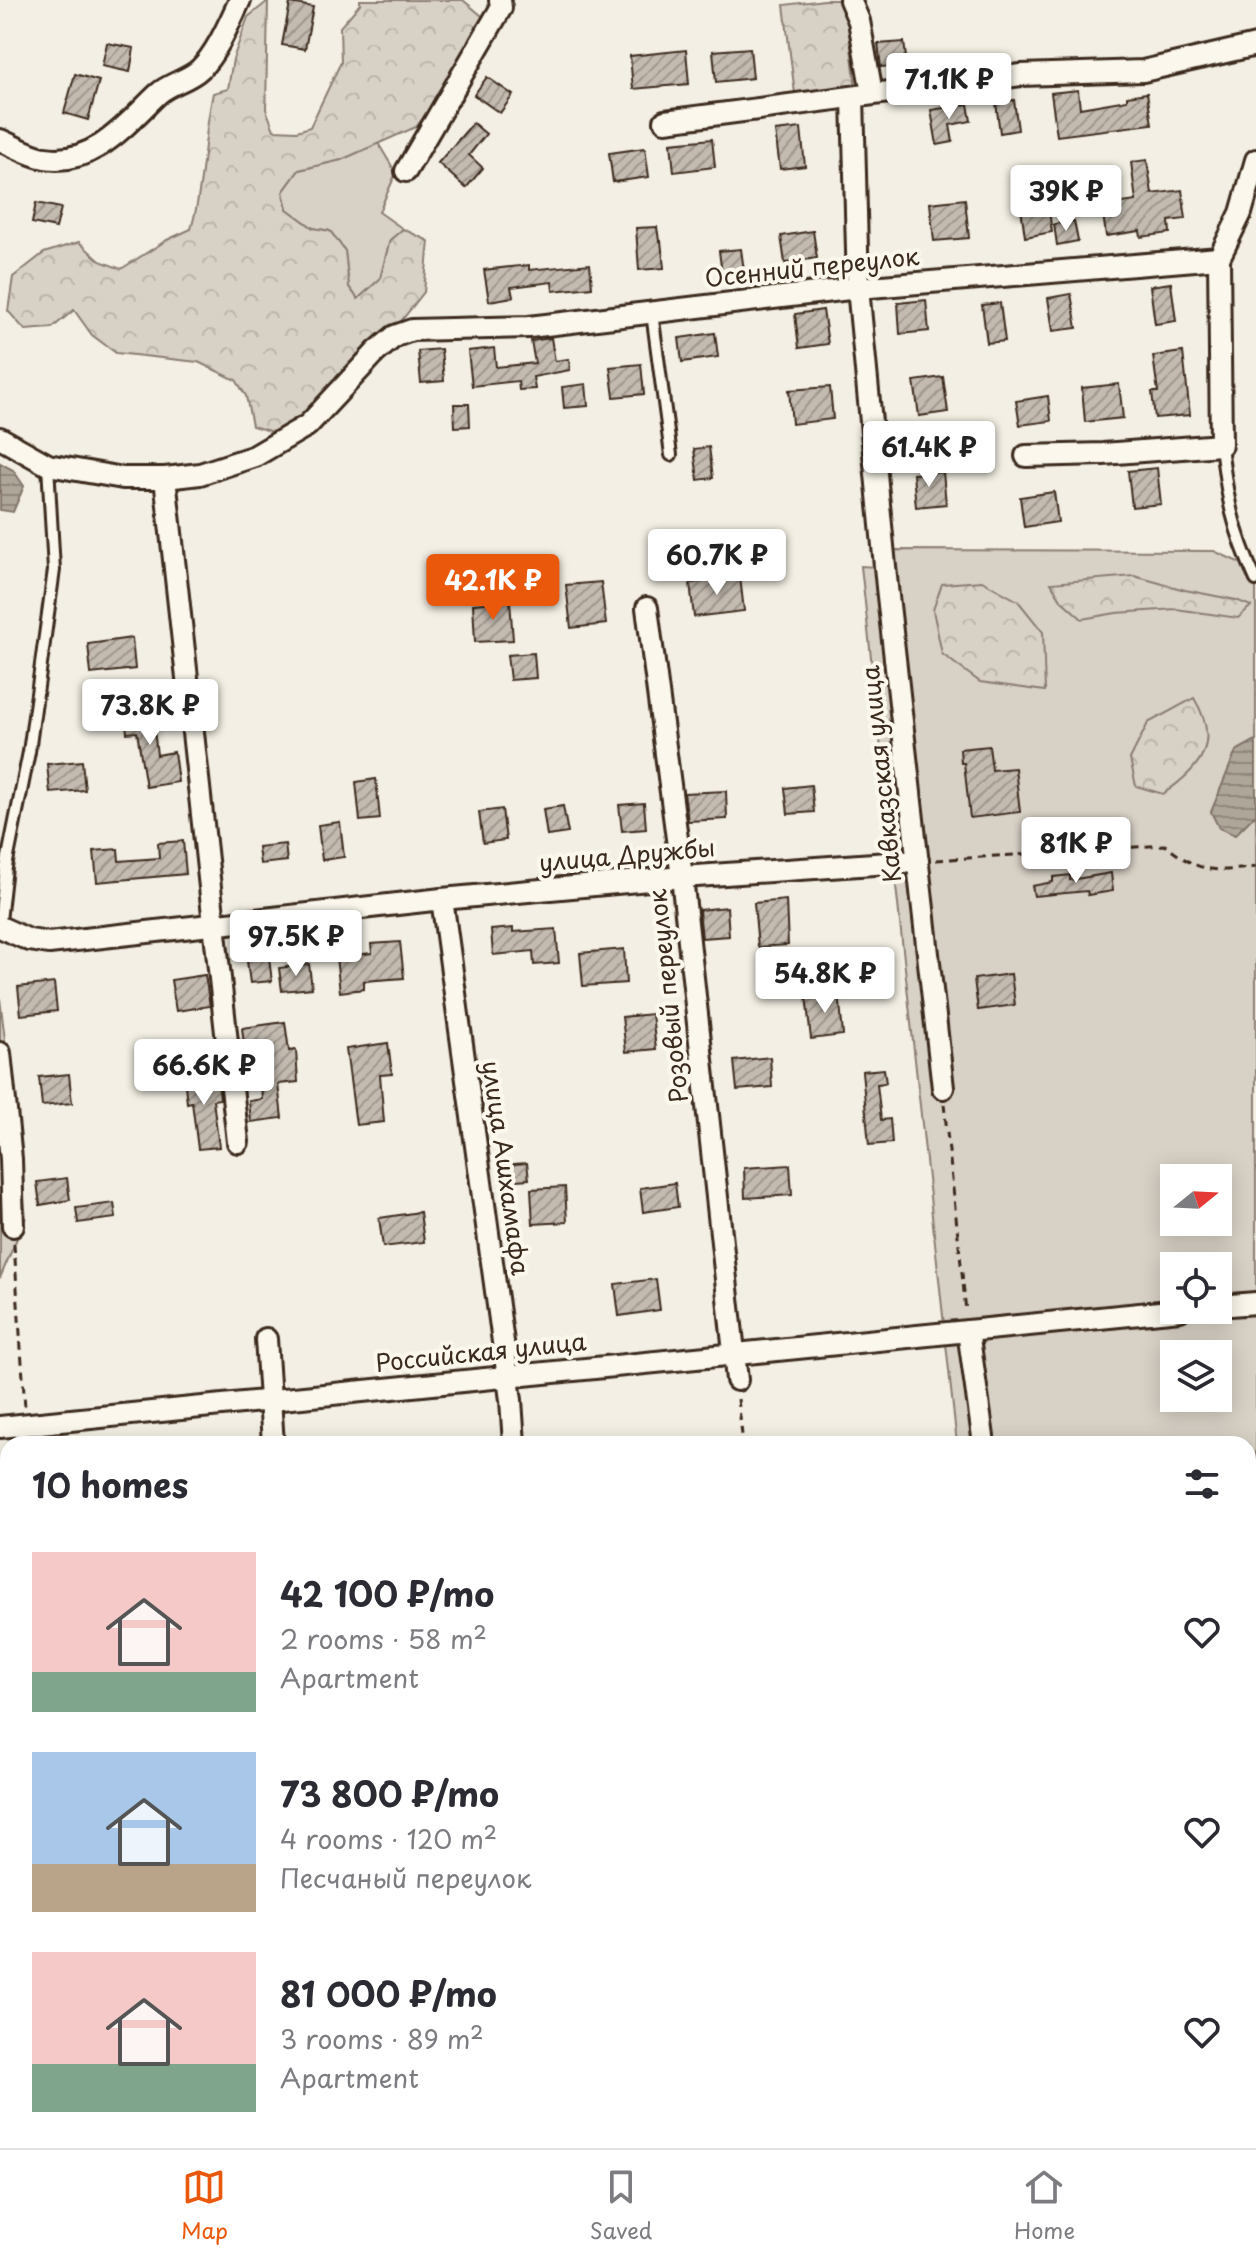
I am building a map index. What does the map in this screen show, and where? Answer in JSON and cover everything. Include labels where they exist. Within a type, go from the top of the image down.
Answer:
[{"type":"street","points":[[0,140],[45,158],[74,157],[100,146],[129,124],[161,91],[200,70],[240,0]]},
{"type":"street","points":[[406,171],[484,39],[501,8],[500,0]]},
{"type":"street","name":"Кавказcкая улица","points":[[850,0],[859,21],[862,95],[858,288],[887,587],[943,1088]]},
{"type":"street","points":[[665,121],[1021,75],[1143,71],[1256,45]]},
{"type":"street","points":[[1026,456],[1221,445],[1219,258],[1241,213],[1256,160]]},
{"type":"street","name":"Осенний переулок","points":[[165,478],[200,474],[255,456],[308,425],[376,352],[395,336],[412,330],[529,327],[858,288],[1219,258]]},
{"type":"street","points":[[0,438],[48,465],[123,478],[165,478],[238,1142]]},
{"type":"street","name":"Розовый переулок","points":[[647,608],[682,877],[737,1380]]},
{"type":"street","name":"улица Дружбы","points":[[0,927],[29,940],[49,943],[214,927],[442,899],[682,877],[918,861]]},
{"type":"street","name":"улица Ашхамафа","points":[[442,899],[508,1377],[513,1436]]},
{"type":"street","points":[[0,1053],[11,1159],[13,1226]]},
{"type":"street","points":[[1232,1305],[1256,1303]]},
{"type":"street","name":"Российская улица","points":[[0,1427],[1160,1312]]},
{"type":"street","points":[[968,1331],[983,1436]]},
{"type":"street","points":[[266,1339],[272,1436]]},
{"type":"lane","points":[[652,313],[671,455]]},
{"type":"lane","points":[[1221,445],[1226,494],[1238,540],[1256,580]]},
{"type":"lane","points":[[0,921],[6,867],[29,752],[54,570],[48,465]]},
{"type":"path","points":[[918,861],[1165,845],[1188,864],[1234,871],[1256,867]]},
{"type":"path","points":[[943,1088],[968,1331]]},
{"type":"path","points":[[13,1226],[26,1425]]},
{"type":"path","points":[[737,1380],[742,1436]]},
{"type":"green space","points":[[360,0],[463,0],[488,21],[443,93],[416,127],[341,160],[299,170],[283,192],[287,209],[313,228],[330,231],[345,251],[349,287],[358,299],[380,279],[390,240],[403,229],[429,241],[424,292],[394,330],[307,413],[273,432],[252,426],[246,396],[236,380],[198,362],[116,353],[92,335],[74,310],[52,328],[25,330],[8,311],[13,277],[44,253],[79,242],[100,261],[121,269],[191,229],[199,196],[213,93],[228,89],[233,59],[248,17],[268,1],[266,109],[274,130],[297,131],[310,127],[341,62],[340,27]]},
{"type":"green space","points":[[845,0],[856,87],[795,94],[784,5]]},
{"type":"green space","points":[[378,143],[396,173],[379,212],[403,229],[390,240],[380,279],[358,299],[349,287],[345,251],[330,231],[313,228],[287,209],[283,192],[299,170],[341,160]]},
{"type":"green space","points":[[894,550],[1214,551],[1256,570],[1256,1436],[956,1436],[861,566],[893,568]]},
{"type":"green space","points":[[1134,576],[1251,606],[1238,618],[1176,609],[1082,619],[1062,601],[1051,583]]},
{"type":"green space","points":[[982,581],[1018,601],[1043,632],[1045,691],[980,682],[942,654],[933,610],[942,584]]},
{"type":"green space","points":[[1194,698],[1206,728],[1203,753],[1197,764],[1163,794],[1136,786],[1130,759],[1148,723]]},
{"type":"green space","points":[[0,998],[26,1217],[0,1278]]},
{"type":"shaded area","points":[[0,463],[13,470],[24,486],[13,512],[0,510]]},
{"type":"shaded area","points":[[1256,740],[1256,814],[1235,835],[1219,828],[1211,812],[1236,751]]},
{"type":"building","points":[[290,3],[313,7],[305,49],[282,45]]},
{"type":"building","points":[[904,42],[907,65],[881,67],[878,44]]},
{"type":"building","points":[[107,43],[134,48],[130,72],[102,66]]},
{"type":"building","points":[[750,48],[753,78],[716,82],[713,51]]},
{"type":"building","points":[[686,50],[689,84],[633,89],[630,56]]},
{"type":"building","points":[[75,74],[99,81],[88,120],[64,113]]},
{"type":"building","points":[[487,77],[513,95],[500,113],[474,95]]},
{"type":"building","points":[[1078,90],[1080,108],[1127,100],[1127,96],[1147,93],[1152,124],[1057,136],[1051,93]]},
{"type":"building","points":[[1014,100],[1018,130],[1000,133],[996,103]]},
{"type":"building","points":[[968,104],[971,121],[950,125],[953,142],[937,145],[931,110]]},
{"type":"building","points":[[473,123],[486,134],[469,155],[483,168],[466,188],[438,163]]},
{"type":"building","points":[[801,128],[805,166],[780,169],[775,131]]},
{"type":"building","points":[[712,139],[715,167],[674,172],[671,143]]},
{"type":"building","points":[[645,148],[649,177],[613,182],[609,153]]},
{"type":"building","points":[[1147,160],[1152,194],[1182,190],[1186,219],[1169,221],[1170,233],[1141,237],[1140,231],[1106,236],[1102,206],[1136,201],[1131,162]]},
{"type":"building","points":[[1047,197],[1052,232],[1025,237],[1020,201]]},
{"type":"building","points":[[965,199],[969,238],[934,241],[930,203]]},
{"type":"building","points":[[36,203],[61,208],[56,228],[32,223]]},
{"type":"building","points":[[1074,221],[1078,241],[1057,245],[1054,224]]},
{"type":"building","points":[[657,227],[664,268],[639,270],[636,228]]},
{"type":"building","points":[[813,231],[817,258],[785,263],[781,236]]},
{"type":"building","points":[[741,249],[744,271],[722,274],[719,251]]},
{"type":"building","points":[[590,264],[592,287],[553,291],[552,282],[511,287],[513,297],[489,301],[484,270],[529,265],[529,270]]},
{"type":"building","points":[[1171,283],[1176,321],[1155,324],[1150,286]]},
{"type":"building","points":[[1071,294],[1077,328],[1053,331],[1048,298]]},
{"type":"building","points":[[926,300],[929,331],[900,334],[898,303]]},
{"type":"building","points":[[1000,303],[1005,341],[987,343],[982,305]]},
{"type":"building","points":[[823,310],[828,344],[799,348],[795,314]]},
{"type":"building","points":[[715,333],[718,357],[682,362],[679,338]]},
{"type":"building","points":[[551,338],[555,361],[569,359],[570,370],[533,377],[535,389],[519,390],[518,381],[472,386],[468,351],[494,348],[496,367],[535,363],[531,341]]},
{"type":"building","points":[[441,349],[444,381],[421,383],[418,351]]},
{"type":"building","points":[[1183,352],[1190,415],[1155,418],[1152,392],[1158,392],[1153,356]]},
{"type":"building","points":[[641,364],[644,394],[614,397],[610,367]]},
{"type":"building","points":[[943,377],[948,412],[919,416],[914,381]]},
{"type":"building","points":[[586,384],[588,406],[564,408],[562,387]]},
{"type":"building","points":[[1119,384],[1123,418],[1085,422],[1082,388]]},
{"type":"building","points":[[830,387],[833,419],[792,424],[789,390]]},
{"type":"building","points":[[1048,396],[1051,421],[1020,425],[1016,401]]},
{"type":"building","points":[[454,404],[469,404],[470,426],[455,427]]},
{"type":"building","points":[[709,447],[713,478],[698,480],[694,449]]},
{"type":"building","points":[[1157,468],[1161,504],[1132,507],[1128,471]]},
{"type":"building","points":[[943,472],[946,504],[916,507],[913,474]]},
{"type":"building","points":[[1054,492],[1058,522],[1024,527],[1020,497]]},
{"type":"building","points":[[740,577],[744,611],[694,617],[690,583]]},
{"type":"building","points":[[601,582],[606,624],[571,628],[566,585]]},
{"type":"building","points":[[510,601],[513,640],[475,642],[473,604]]},
{"type":"building","points":[[132,638],[135,669],[91,674],[88,644]]},
{"type":"building","points":[[534,653],[536,678],[510,680],[507,655]]},
{"type":"building","points":[[151,704],[157,755],[174,752],[178,782],[146,787],[137,732],[127,733],[124,707]]},
{"type":"building","points":[[989,746],[992,770],[1015,768],[1020,812],[970,818],[960,749]]},
{"type":"building","points":[[82,761],[85,790],[50,793],[47,764]]},
{"type":"building","points":[[376,779],[380,819],[360,821],[356,782]]},
{"type":"building","points":[[811,785],[814,812],[788,814],[785,788]]},
{"type":"building","points":[[726,791],[727,819],[688,821],[684,793]]},
{"type":"building","points":[[644,803],[646,829],[622,831],[619,805]]},
{"type":"building","points":[[563,806],[568,833],[547,836],[543,809]]},
{"type":"building","points":[[502,809],[506,840],[483,843],[479,812]]},
{"type":"building","points":[[340,822],[344,857],[322,860],[318,825]]},
{"type":"building","points":[[183,841],[186,874],[97,882],[94,851],[118,849],[119,861],[159,858],[158,843]]},
{"type":"building","points":[[285,844],[287,861],[260,864],[258,847]]},
{"type":"building","points":[[1111,873],[1113,891],[1088,895],[1087,891],[1034,896],[1032,886],[1053,882],[1053,877],[1070,875],[1070,880]]},
{"type":"building","points":[[786,900],[788,945],[758,947],[754,903]]},
{"type":"building","points":[[727,907],[729,936],[702,938],[699,910]]},
{"type":"building","points":[[513,928],[513,932],[556,929],[559,963],[534,965],[533,951],[493,955],[491,930]]},
{"type":"building","points":[[400,942],[404,978],[364,981],[364,989],[340,992],[336,957],[372,953],[371,944]]},
{"type":"building","points":[[624,949],[626,983],[583,986],[580,953]]},
{"type":"building","points":[[268,951],[272,981],[250,983],[246,954]]},
{"type":"building","points":[[309,964],[312,988],[282,991],[279,968]]},
{"type":"building","points":[[1011,974],[1015,1005],[978,1010],[974,979]]},
{"type":"building","points":[[205,975],[210,1006],[176,1011],[171,980]]},
{"type":"building","points":[[54,983],[57,1011],[21,1015],[18,987]]},
{"type":"building","points":[[839,992],[843,1035],[811,1039],[806,996]]},
{"type":"building","points":[[652,1014],[656,1049],[626,1052],[622,1017]]},
{"type":"building","points":[[285,1022],[289,1051],[296,1050],[298,1082],[278,1084],[282,1118],[251,1122],[249,1101],[262,1099],[258,1042],[244,1044],[242,1028]]},
{"type":"building","points":[[388,1043],[392,1074],[380,1075],[384,1122],[356,1125],[346,1049]]},
{"type":"building","points":[[770,1057],[772,1087],[737,1090],[734,1061]]},
{"type":"building","points":[[884,1069],[886,1083],[877,1084],[881,1120],[890,1119],[892,1143],[869,1145],[862,1071]]},
{"type":"building","points":[[217,1071],[220,1099],[213,1100],[219,1147],[198,1149],[192,1102],[187,1103],[184,1076]]},
{"type":"building","points":[[69,1074],[72,1103],[42,1106],[39,1077]]},
{"type":"building","points":[[527,1163],[529,1179],[502,1181],[501,1165]]},
{"type":"building","points":[[790,1165],[792,1195],[745,1198],[744,1168]]},
{"type":"building","points":[[67,1178],[70,1200],[40,1205],[37,1182]]},
{"type":"building","points":[[675,1183],[678,1207],[643,1212],[640,1188]]},
{"type":"building","points":[[565,1187],[567,1222],[533,1224],[531,1189]]},
{"type":"building","points":[[114,1203],[116,1218],[78,1223],[76,1208]]},
{"type":"building","points":[[420,1212],[424,1242],[383,1247],[379,1218]]},
{"type":"building","points":[[656,1279],[660,1310],[619,1316],[615,1284]]}]
